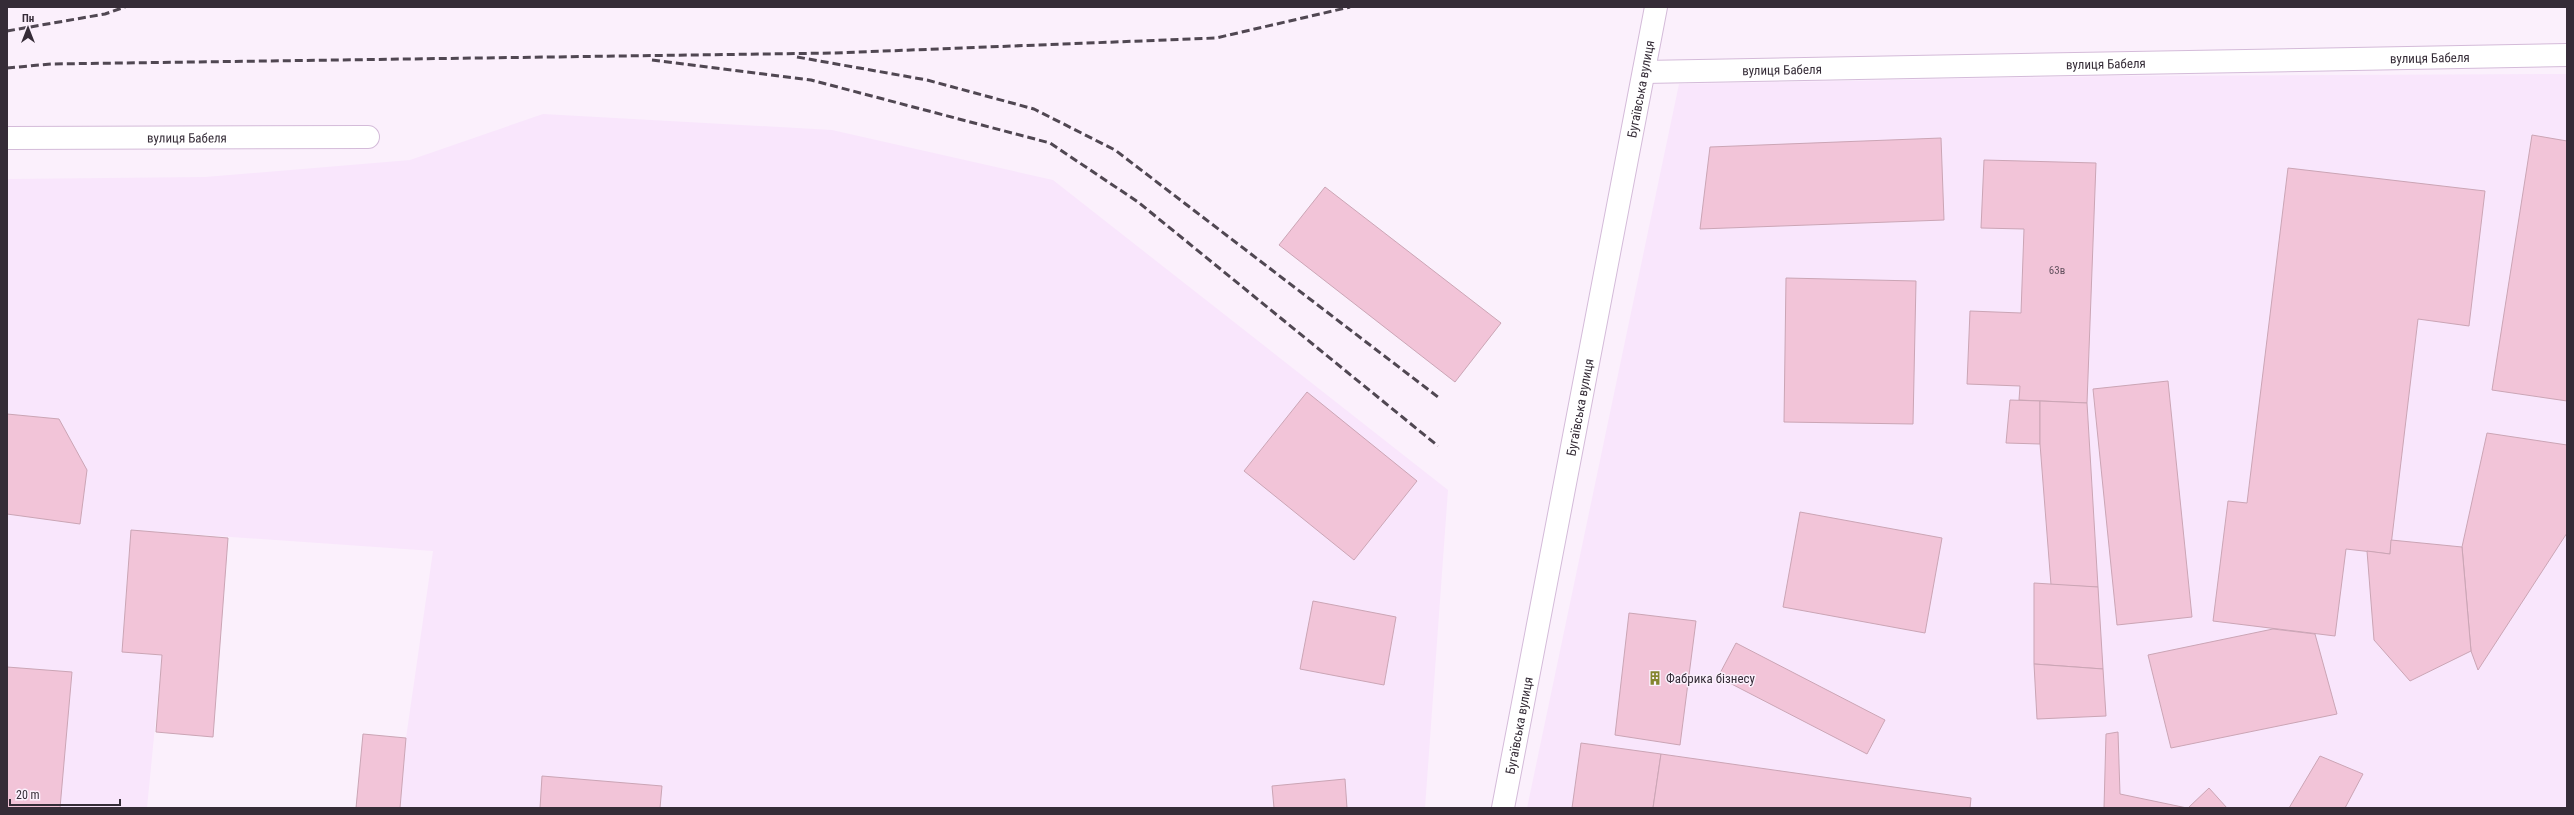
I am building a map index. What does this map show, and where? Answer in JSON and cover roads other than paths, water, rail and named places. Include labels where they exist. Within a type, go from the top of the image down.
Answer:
[{"type":"street","name":"Бугаївська вулиця","points":[[1503,808],[1656,7]]},
{"type":"street","name":"вулиця Бабеля","points":[[1644,72],[2567,55]]},
{"type":"street","name":"вулиця Бабеля","points":[[7,138],[368,137]]},
{"type":"railway","points":[[7,31],[105,14],[125,7]]},
{"type":"railway","points":[[7,68],[51,64],[835,53],[1216,38],[1350,7]]},
{"type":"railway","points":[[797,57],[927,80],[1034,109],[1115,150],[1438,397]]},
{"type":"railway","points":[[652,60],[811,80],[1050,143],[1138,202],[1438,446]]},
{"type":"place","name":"Фабрика бізнесу","points":[[1655,678]]}]
